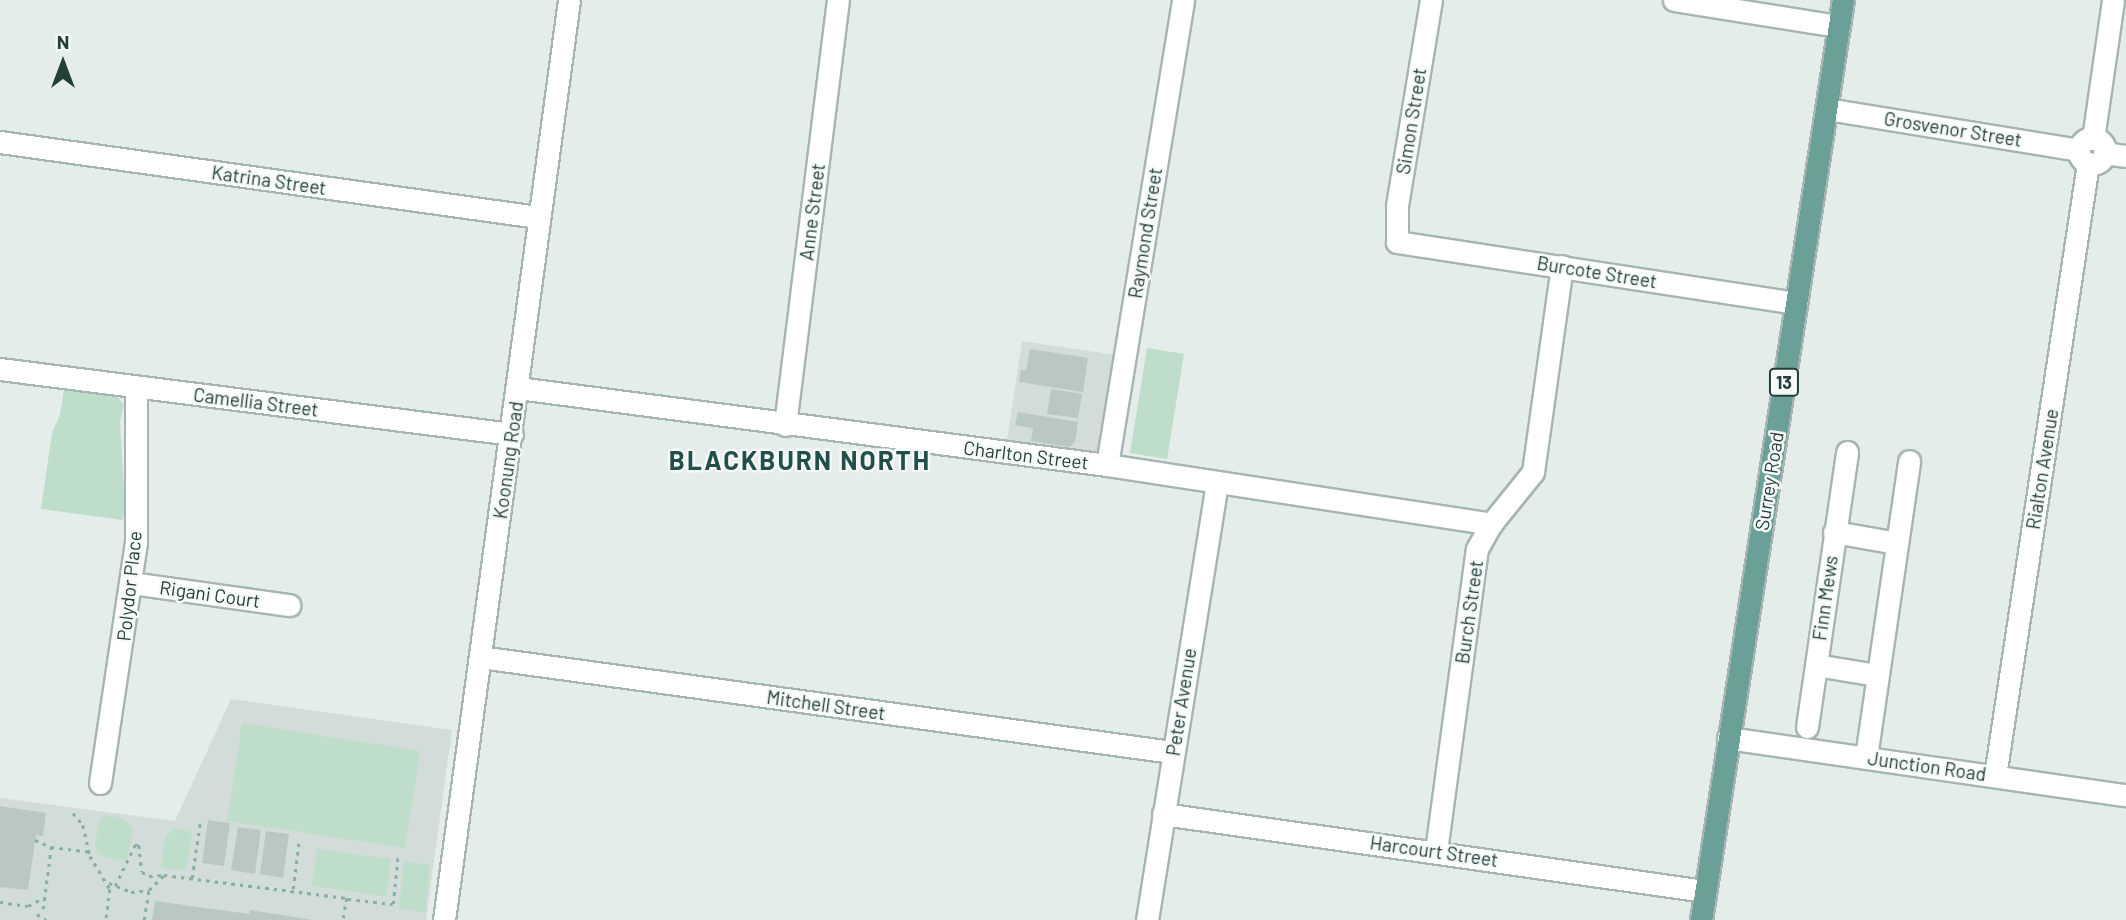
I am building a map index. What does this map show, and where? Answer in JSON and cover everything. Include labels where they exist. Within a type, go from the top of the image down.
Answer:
[{"type":"main road","name":"Surrey Road","points":[[1700,920],[1843,0]]},
{"type":"street","name":"Koonung Road","points":[[444,920],[569,0]]},
{"type":"street","name":"Anne Street","points":[[785,425],[838,0]]},
{"type":"street","name":"Raymond Street","points":[[1107,466],[1183,0]]},
{"type":"street","name":"Simon Street","points":[[1397,242],[1397,205],[1431,0]]},
{"type":"street","points":[[1674,0],[1839,26]]},
{"type":"street","name":"Rialton Avenue","points":[[1995,776],[2113,0]]},
{"type":"street","name":"Grosvenor Street","points":[[1827,109],[2126,156]]},
{"type":"street","name":"Katrina Street","points":[[0,142],[538,217]]},
{"type":"street","name":"Burcote Street","points":[[1397,242],[1796,303]]},
{"type":"street","name":"Burch Street","points":[[1436,850],[1478,549],[1491,524],[1533,472],[1562,266]]},
{"type":"street","name":"Camellia Street","points":[[0,369],[512,434]]},
{"type":"street","name":"Polydor Place","points":[[100,783],[136,543],[136,387]]},
{"type":"street","name":"Charlton Street","points":[[518,388],[1107,466],[1491,524]]},
{"type":"street","name":"Finn Mews","points":[[1807,727],[1847,452]]},
{"type":"street","points":[[1866,757],[1909,461]]},
{"type":"street","name":"Peter Avenue","points":[[1147,920],[1217,483]]},
{"type":"street","name":"Finn Mews","points":[[1834,532],[1897,542]]},
{"type":"street","name":"Rigani Court","points":[[132,583],[289,605]]},
{"type":"street","name":"Mitchell Street","points":[[480,657],[1172,752]]},
{"type":"street","name":"Finn Mews","points":[[1816,665],[1877,675]]},
{"type":"street","name":"Junction Road","points":[[1728,738],[2126,795]]},
{"type":"street","name":"Harcourt Street","points":[[1164,814],[1436,850],[1705,891]]},
{"type":"path","points":[[73,813],[83,825],[89,852],[110,889],[106,920]]},
{"type":"path","points":[[192,878],[200,823]]},
{"type":"path","points":[[35,840],[51,847],[89,852]]},
{"type":"path","points":[[293,890],[299,840]]},
{"type":"path","points":[[115,886],[135,845],[139,845],[142,872],[149,876],[192,878],[393,904],[398,854]]},
{"type":"path","points":[[43,909],[51,847]]},
{"type":"path","points":[[108,883],[138,893],[149,890],[164,875]]},
{"type":"path","points":[[144,920],[149,890]]},
{"type":"path","points":[[0,902],[27,906],[45,897]]},
{"type":"path","points":[[343,920],[347,898]]},
{"type":"path","points":[[37,914],[46,920]]},
{"type":"shaded area","points":[[1022,341],[1116,355],[1101,455],[1007,441]]},
{"type":"shaded area","points":[[231,699],[452,730],[426,920],[0,920],[0,798],[175,821]]},
{"type":"green space","points":[[1147,348],[1184,354],[1167,459],[1130,453]]},
{"type":"green space","points":[[64,389],[117,396],[124,405],[120,421],[125,506],[123,520],[41,509],[52,433],[60,415]]},
{"type":"green space","points":[[242,723],[420,751],[405,848],[227,821]]},
{"type":"green space","points":[[105,815],[123,818],[133,829],[127,860],[98,854],[95,846],[99,822]]},
{"type":"green space","points":[[173,828],[192,832],[186,870],[161,868],[165,837]]},
{"type":"green space","points":[[317,849],[391,859],[386,896],[312,886]]},
{"type":"green space","points":[[404,861],[430,865],[425,912],[399,909]]},
{"type":"building","points":[[1030,349],[1088,358],[1083,392],[1019,382],[1021,370],[1026,370]]},
{"type":"building","points":[[1051,389],[1082,394],[1078,418],[1047,414]]},
{"type":"building","points":[[1018,412],[1078,422],[1075,442],[1069,447],[1031,441],[1033,428],[1015,425]]},
{"type":"building","points":[[0,806],[46,813],[43,836],[36,835],[28,890],[0,887]]},
{"type":"building","points":[[208,820],[230,823],[224,866],[202,863]]},
{"type":"building","points":[[238,827],[261,830],[255,874],[231,870]]},
{"type":"building","points":[[266,831],[289,834],[283,878],[260,874]]},
{"type":"building","points":[[155,901],[249,914],[250,910],[313,920],[152,920]]},
{"type":"district","name":"BLACKBURN NORTH","points":[[800,460]]}]
